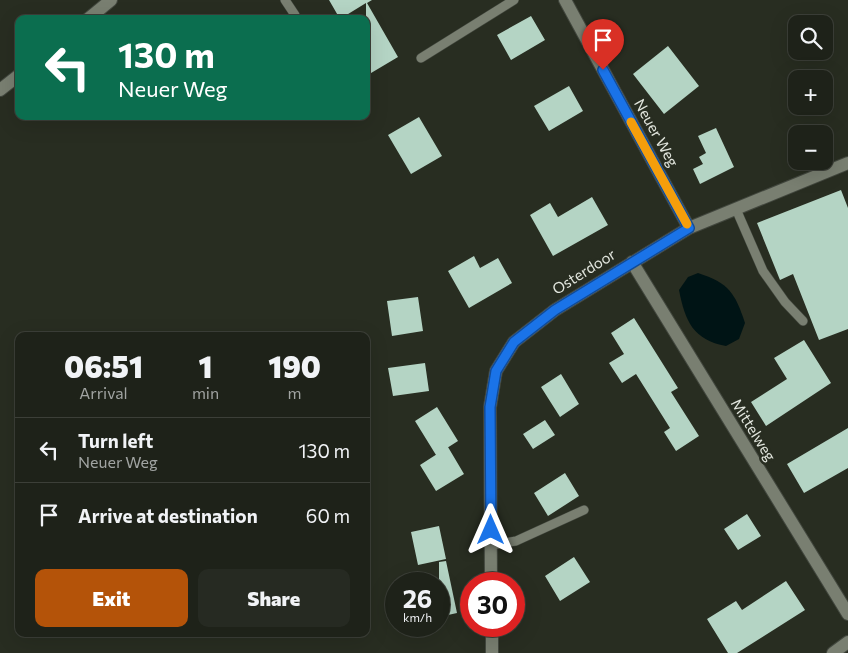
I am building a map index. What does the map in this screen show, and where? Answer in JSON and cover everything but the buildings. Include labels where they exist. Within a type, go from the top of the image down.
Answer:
[{"type":"street","points":[[93,15],[111,0]]},
{"type":"street","name":"Neuer Weg","points":[[565,0],[689,228]]},
{"type":"street","points":[[0,90],[15,78]]},
{"type":"street","name":"Osterdoor","points":[[492,572],[490,407],[496,371],[514,342],[555,310],[689,228],[848,163]]},
{"type":"street","name":"Mittelweg","points":[[632,262],[848,614]]},
{"type":"street","points":[[492,637],[492,653]]},
{"type":"street","points":[[833,653],[848,642]]},
{"type":"lane","points":[[285,0],[294,15]]},
{"type":"lane","points":[[421,58],[514,0]]},
{"type":"lane","points":[[736,209],[763,271],[785,302],[803,321]]},
{"type":"lane","points":[[491,545],[516,540],[584,510]]},
{"type":"shaded area","points":[[698,273],[724,285],[738,304],[745,323],[739,339],[726,346],[715,343],[698,334],[684,311],[679,290],[688,277]]},
{"type":"slow traffic","points":[[631,122],[687,224]]},
{"type":"route","points":[[491,530],[490,407],[496,371],[514,342],[555,310],[689,228],[603,70]]}]
